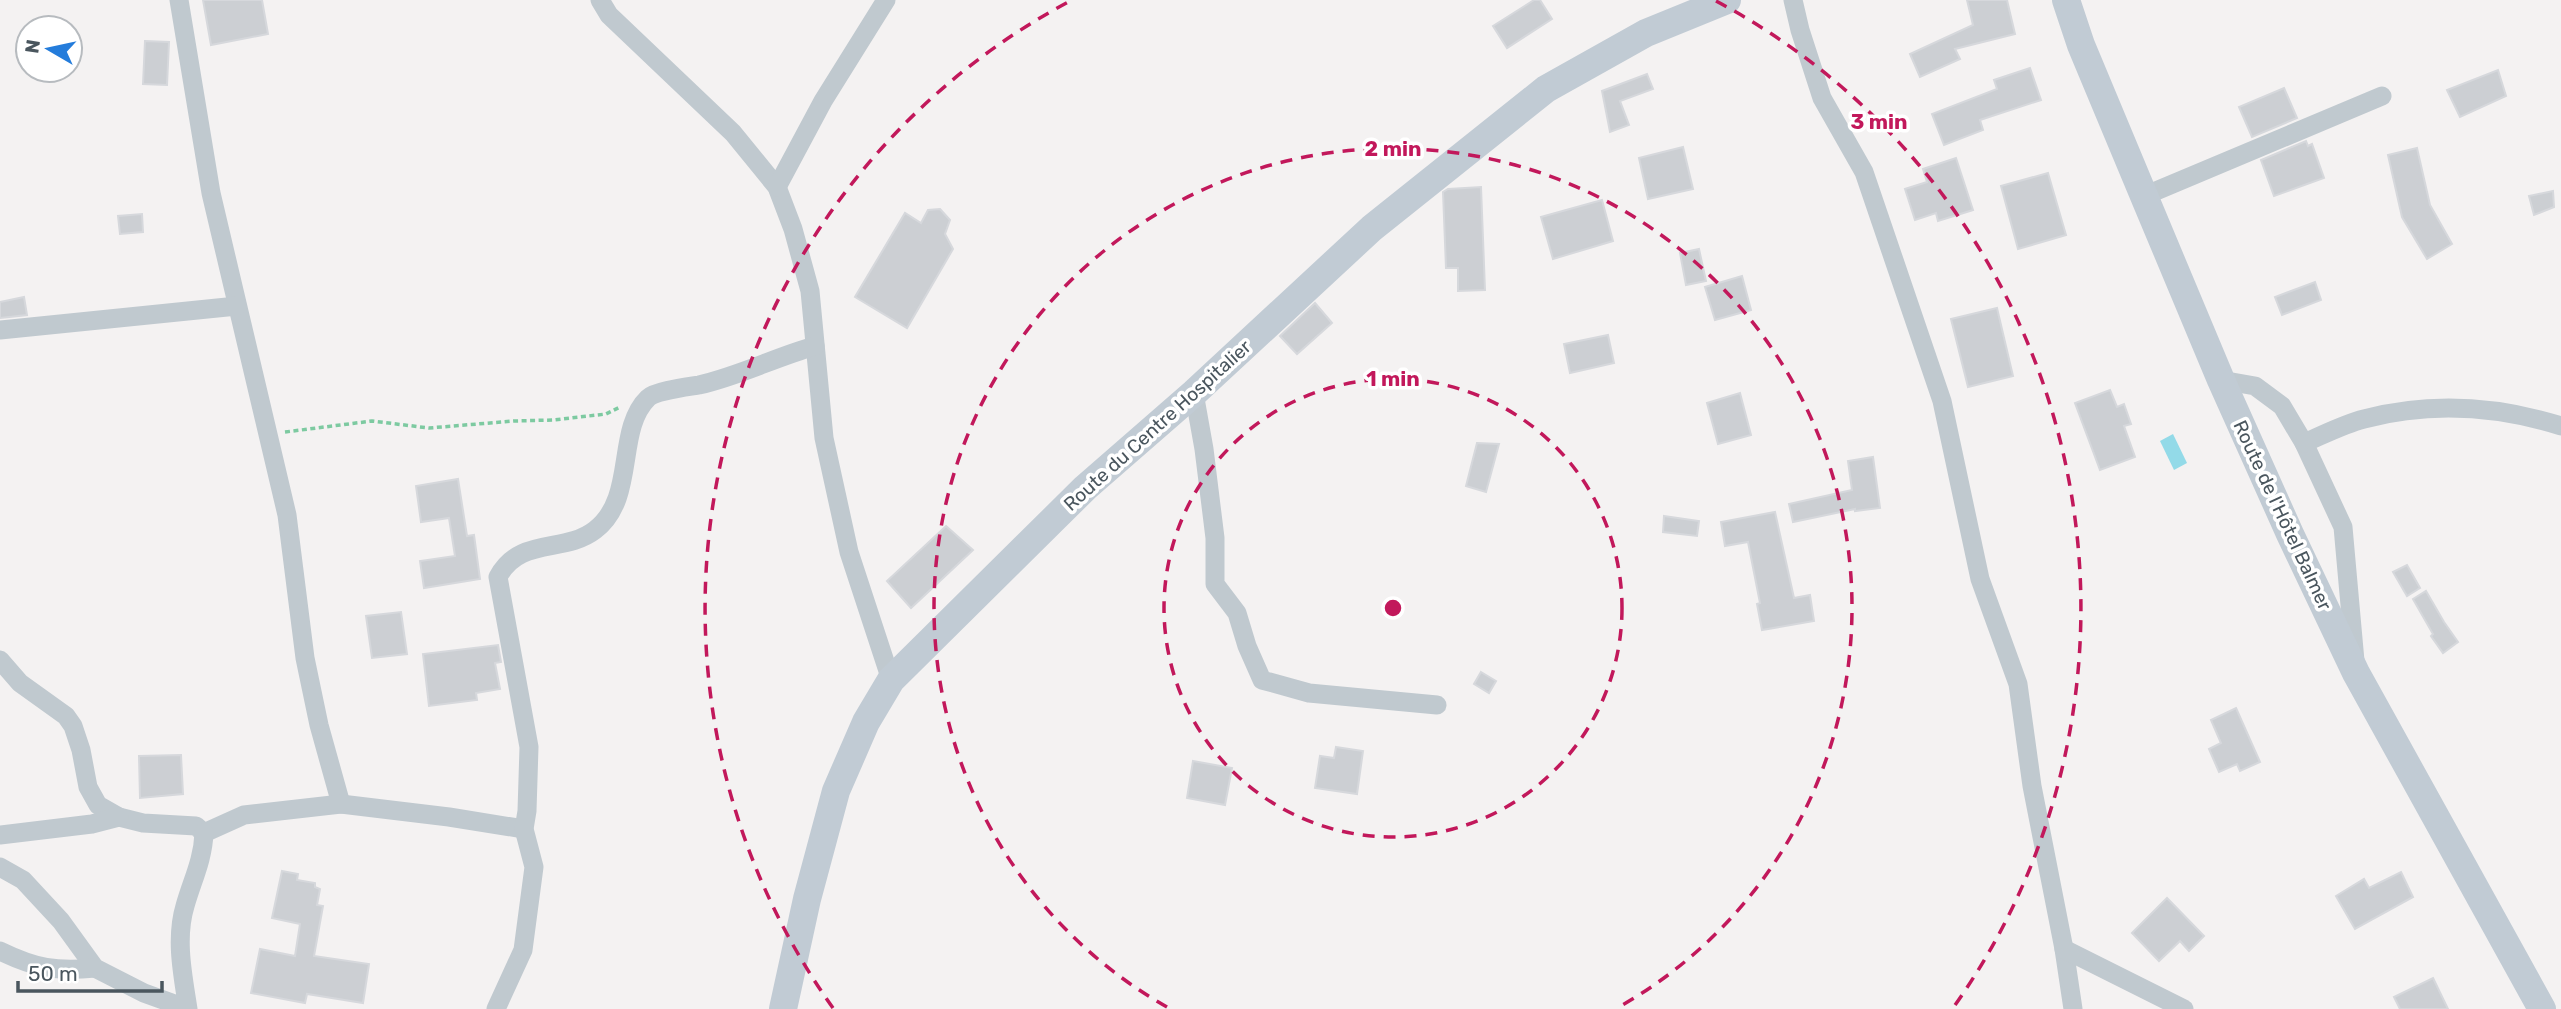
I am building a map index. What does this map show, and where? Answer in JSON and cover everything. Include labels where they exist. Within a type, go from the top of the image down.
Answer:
[{"type":"street","points":[[178,0],[211,193],[287,515],[305,658],[341,804]]},
{"type":"street","points":[[600,0],[609,15],[733,133],[776,187],[793,229],[810,291],[824,438],[843,526],[891,680]]},
{"type":"street","points":[[776,187],[823,102],[886,0]]},
{"type":"street","name":"Route du Centre Hospitalier","points":[[783,1009],[807,900],[836,791],[866,722],[891,680],[1085,488],[1194,393],[1372,228],[1546,89],[1646,33],[1727,0]]},
{"type":"street","points":[[1793,0],[1822,98],[1864,172],[1942,401],[1980,579],[2018,684],[2032,786],[2073,1009]]},
{"type":"street","name":"Route de l'Hôtel Balmer","points":[[2066,0],[2081,45],[2221,380],[2290,534],[2356,673],[2542,1009]]},
{"type":"street","points":[[2144,196],[2382,96]]},
{"type":"street","points":[[0,330],[237,306]]},
{"type":"street","points":[[496,1009],[523,950],[534,867],[524,829],[529,747],[498,578],[505,565],[522,552],[594,531],[608,517],[623,481],[631,429],[638,411],[650,396],[735,375],[779,356],[815,346]]},
{"type":"street","points":[[2221,380],[2255,386],[2282,406],[2304,443],[2343,527],[2356,673]]},
{"type":"street","points":[[1194,393],[1215,538],[1215,584],[1237,613],[1247,646],[1262,680],[1308,693],[1437,705]]},
{"type":"street","points":[[2304,443],[2362,419],[2431,407],[2489,410],[2561,426]]},
{"type":"street","points":[[0,660],[20,683],[66,716],[73,726],[88,786],[98,804],[119,817],[144,823],[196,825],[205,833]]},
{"type":"street","points":[[205,833],[244,815],[341,804],[524,829]]},
{"type":"street","points":[[0,835],[92,824],[119,817]]},
{"type":"street","points":[[0,867],[23,880],[61,921],[95,968],[144,993],[188,1009],[180,936],[184,907],[203,852],[205,833]]},
{"type":"street","points":[[2064,949],[2184,1009]]},
{"type":"street","points":[[0,951],[19,960],[62,971],[95,968]]},
{"type":"path","points":[[269,433],[372,421],[429,428],[552,420],[606,414],[650,396]]},
{"type":"water","points":[[2173,434],[2187,463],[2174,470],[2160,441]]},
{"type":"building","points":[[203,0],[262,0],[268,34],[211,45]]},
{"type":"building","points":[[1534,0],[1540,0],[1552,19],[1507,48],[1493,26]]},
{"type":"building","points":[[1967,0],[2007,0],[2015,34],[1955,49],[1960,59],[1920,77],[1910,54],[1973,25]]},
{"type":"building","points":[[145,41],[169,42],[167,85],[143,84]]},
{"type":"building","points":[[2030,68],[2041,100],[1980,120],[1983,130],[1944,145],[1932,114],[1997,89],[1994,80]]},
{"type":"building","points":[[2498,70],[2506,96],[2460,117],[2447,90]]},
{"type":"building","points":[[1647,74],[1653,89],[1620,101],[1629,125],[1610,132],[1602,91]]},
{"type":"building","points":[[2284,88],[2297,118],[2252,137],[2239,107]]},
{"type":"building","points":[[2306,141],[2308,146],[2312,144],[2324,178],[2274,196],[2261,160]]},
{"type":"building","points":[[1683,147],[1693,189],[1648,199],[1639,158]]},
{"type":"building","points":[[2417,148],[2430,205],[2452,244],[2427,259],[2402,217],[2388,155]]},
{"type":"building","points":[[1956,158],[1973,210],[1938,221],[1936,213],[1915,220],[1905,189],[1927,182],[1923,169]]},
{"type":"building","points":[[2048,173],[2066,235],[2018,249],[2001,186]]},
{"type":"building","points":[[1481,187],[1485,290],[1458,291],[1458,268],[1446,268],[1443,192],[1448,189]]},
{"type":"building","points":[[2553,191],[2554,207],[2534,215],[2529,196]]},
{"type":"building","points":[[1602,200],[1613,241],[1553,259],[1541,217]]},
{"type":"building","points":[[940,209],[950,220],[945,234],[953,249],[907,328],[855,297],[905,213],[921,223],[928,210]]},
{"type":"building","points":[[142,214],[143,232],[120,234],[118,216]]},
{"type":"building","points":[[1699,249],[1706,281],[1686,285],[1680,253]]},
{"type":"building","points":[[1742,276],[1751,310],[1715,320],[1705,287]]},
{"type":"building","points":[[2315,282],[2321,300],[2282,315],[2275,297]]},
{"type":"building","points":[[24,297],[27,315],[0,318],[0,302]]},
{"type":"building","points":[[1315,303],[1332,323],[1297,354],[1280,336]]},
{"type":"building","points":[[1997,308],[2013,376],[1968,387],[1951,319]]},
{"type":"building","points":[[1608,335],[1614,363],[1570,373],[1564,344]]},
{"type":"building","points":[[2110,390],[2117,407],[2124,404],[2131,424],[2124,426],[2135,457],[2100,470],[2075,403]]},
{"type":"building","points":[[1740,393],[1751,435],[1718,444],[1707,403]]},
{"type":"building","points":[[1477,443],[1499,444],[1486,492],[1466,486]]},
{"type":"building","points":[[1873,457],[1880,508],[1855,509],[1793,522],[1789,504],[1852,490],[1848,461]]},
{"type":"building","points":[[458,479],[467,536],[474,535],[480,579],[424,588],[420,561],[455,556],[449,518],[421,522],[416,486]]},
{"type":"building","points":[[1775,512],[1794,598],[1810,595],[1814,621],[1762,630],[1757,604],[1760,603],[1748,542],[1725,546],[1721,522]]},
{"type":"building","points":[[1664,516],[1699,521],[1697,536],[1663,532]]},
{"type":"building","points":[[946,526],[973,550],[911,608],[887,581]]},
{"type":"building","points":[[2407,565],[2420,588],[2407,596],[2393,572]]},
{"type":"building","points":[[2426,591],[2458,642],[2443,653],[2431,636],[2433,634],[2413,599]]},
{"type":"building","points":[[401,612],[407,654],[372,658],[366,616]]},
{"type":"building","points":[[498,645],[501,662],[495,663],[500,689],[476,693],[477,700],[429,706],[423,654]]},
{"type":"building","points":[[1481,672],[1496,681],[1489,693],[1474,684]]},
{"type":"building","points":[[2236,708],[2260,762],[2240,771],[2237,764],[2219,772],[2209,749],[2221,743],[2211,720]]},
{"type":"building","points":[[1336,747],[1363,751],[1357,794],[1315,788],[1320,756],[1334,758]]},
{"type":"building","points":[[181,755],[183,794],[140,798],[139,756]]},
{"type":"building","points":[[1193,761],[1232,768],[1225,805],[1187,798]]},
{"type":"building","points":[[282,871],[298,874],[297,880],[315,883],[315,887],[320,889],[317,905],[323,906],[314,956],[369,964],[363,1003],[307,994],[305,1003],[251,993],[260,949],[295,956],[300,924],[272,918]]},
{"type":"building","points":[[2401,872],[2413,897],[2355,929],[2336,896],[2364,879],[2369,888]]},
{"type":"building","points":[[2167,898],[2204,936],[2189,951],[2180,941],[2159,961],[2132,933]]},
{"type":"building","points":[[2433,978],[2448,1009],[2400,1009],[2394,997]]}]
